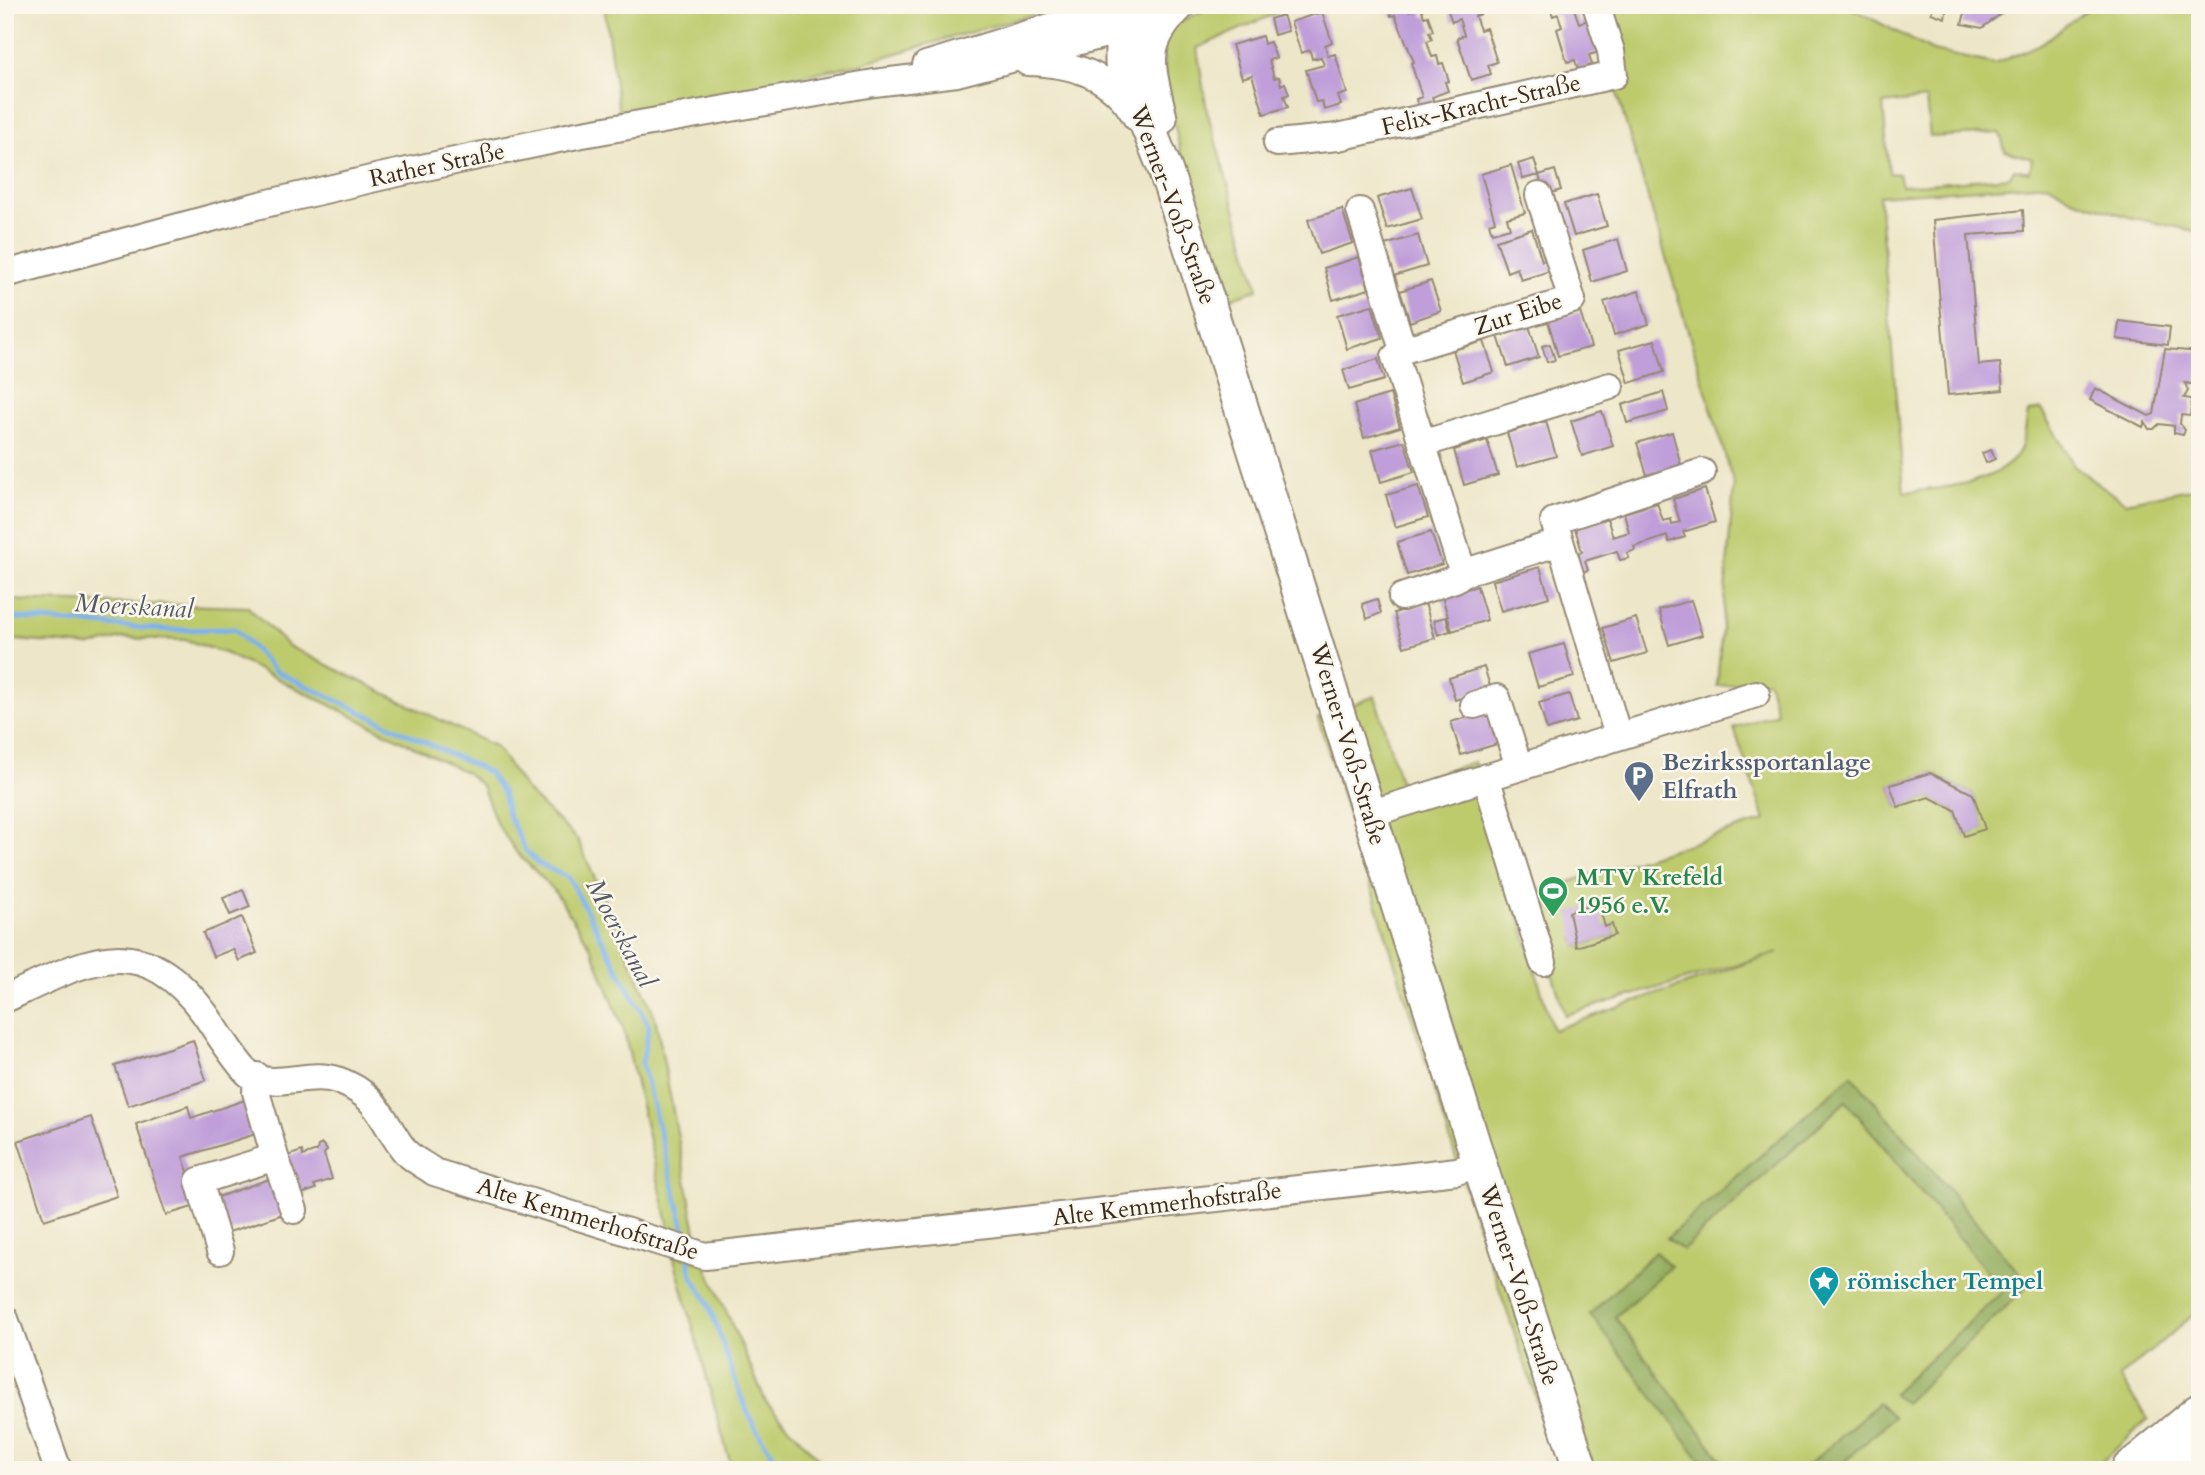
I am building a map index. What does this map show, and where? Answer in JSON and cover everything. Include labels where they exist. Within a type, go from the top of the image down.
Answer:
[{"type":"highway","points":[[2131,1470],[2200,1413]]},
{"type":"highway","points":[[2178,1470],[2200,1452]]},
{"type":"main road","name":"Rather Straße","points":[[1125,16],[1178,5]]},
{"type":"main road","points":[[1148,54],[1164,20],[1178,5]]},
{"type":"main road","points":[[1125,16],[1144,35],[1162,131],[1165,169]]},
{"type":"main road","name":"Werner-Voß-Straße","points":[[1125,16],[1122,63],[1165,169],[1479,1164],[1581,1470]]},
{"type":"street","name":"Felix-Kracht-Straße","points":[[1277,143],[1338,137],[1614,75],[1611,51],[1596,5]]},
{"type":"street","name":"Rather Straße","points":[[5,274],[256,206],[577,135],[874,83],[957,73],[1008,61],[1125,16]]},
{"type":"street","name":"Rather Straße","points":[[874,83],[962,52],[1125,16]]},
{"type":"street","name":"Rather Straße","points":[[1008,61],[1069,66],[1087,71],[1110,84],[1132,110],[1165,169]]},
{"type":"street","name":"Zur Eibe","points":[[1403,350],[1572,300],[1539,195]]},
{"type":"street","points":[[1360,211],[1403,350],[1395,357],[1463,573]]},
{"type":"street","points":[[1422,444],[1610,386]]},
{"type":"street","points":[[1402,597],[1455,579],[1463,573],[1557,532],[1702,472]]},
{"type":"street","points":[[1557,532],[1618,736]]},
{"type":"street","points":[[1369,814],[1756,694]]},
{"type":"street","points":[[1474,705],[1497,698],[1519,767]]},
{"type":"street","points":[[1486,777],[1543,962]]},
{"type":"street","points":[[5,999],[55,975],[98,961],[113,959],[151,964],[191,995],[249,1074],[257,1076],[256,1092],[293,1210]]},
{"type":"street","name":"Alte Kemmerhofstraße","points":[[257,1076],[271,1082],[299,1076],[332,1078],[358,1088],[376,1104],[405,1152],[434,1172],[688,1252],[752,1252],[1457,1171],[1479,1164]]},
{"type":"street","points":[[220,1251],[199,1181],[275,1157]]},
{"type":"street","points":[[5,1319],[58,1470]]},
{"type":"green space","points":[[604,5],[1066,5],[859,64],[619,114]]},
{"type":"green space","points":[[1214,5],[1295,5],[1197,48],[1207,111],[1258,289],[1221,302],[1190,195],[1166,86],[1163,48],[1170,27]]},
{"type":"green space","points":[[1607,5],[1846,5],[1933,51],[1995,64],[2042,43],[2093,5],[2200,5],[2200,232],[2129,217],[2072,199],[2048,184],[1879,196],[1904,492],[1968,483],[2000,470],[2012,461],[2020,450],[2028,412],[2041,409],[2075,467],[2125,502],[2200,487],[2200,1309],[2120,1377],[2148,1419],[2093,1470],[1561,1470],[1471,1206],[1318,718],[1375,696],[1401,785],[1474,762],[1553,1030],[1779,952],[1565,1015],[1528,895],[1765,820],[1734,728],[1777,713],[1768,681],[1717,686],[1734,485],[1615,87]],"holes":[[[1926,99],[1930,137],[2000,133],[2005,151],[2032,159],[2030,172],[2014,169],[2010,177],[1902,186],[1899,174],[1889,173],[1883,104]],[[1931,773],[1973,794],[1984,829],[1964,836],[1955,810],[1929,797],[1898,807],[1890,785]],[[1612,925],[1615,935],[1577,947],[1574,938]]]},
{"type":"green space","points":[[5,600],[248,607],[288,646],[496,747],[526,790],[578,840],[655,1016],[699,1248],[672,1241],[624,1031],[592,949],[553,889],[517,853],[497,824],[482,786],[467,773],[227,654],[186,640],[122,638],[90,646],[5,639]]},
{"type":"green space","points":[[1852,1075],[2029,1285],[1905,1403],[1892,1394],[2003,1291],[1846,1101],[1683,1250],[1667,1238]]},
{"type":"green space","points":[[1655,1252],[1671,1266],[1615,1317],[1729,1470],[1708,1470],[1590,1314]]},
{"type":"green space","points":[[673,1255],[705,1263],[766,1402],[829,1470],[732,1470]]},
{"type":"green space","points":[[1878,1403],[1894,1417],[1835,1470],[1803,1470]]},
{"type":"building","points":[[1387,5],[1407,5],[1409,11],[1421,7],[1424,17],[1428,16],[1433,31],[1429,32],[1432,39],[1427,41],[1432,57],[1437,56],[1439,64],[1443,63],[1449,81],[1445,82],[1448,91],[1432,97],[1434,102],[1418,107],[1416,99],[1422,97],[1411,63],[1414,62],[1395,15],[1391,16]]},
{"type":"building","points":[[1446,5],[1478,5],[1481,14],[1475,16],[1480,30],[1486,28],[1497,62],[1488,65],[1491,74],[1471,80],[1457,38],[1464,35],[1459,19],[1452,22]]},
{"type":"building","points":[[1549,5],[1584,5],[1574,9],[1579,23],[1589,20],[1599,52],[1589,55],[1592,65],[1578,70],[1575,60],[1567,62],[1557,29],[1562,27],[1558,14],[1553,16]]},
{"type":"building","points":[[1934,5],[1947,5],[1945,18],[1931,13]]},
{"type":"building","points":[[1967,5],[2013,5],[1982,28],[1962,24]]},
{"type":"building","points":[[1322,12],[1332,42],[1325,45],[1328,56],[1335,54],[1347,93],[1338,96],[1341,105],[1324,110],[1322,101],[1316,102],[1306,70],[1324,65],[1321,57],[1312,59],[1310,50],[1301,53],[1291,22]]},
{"type":"building","points":[[1283,15],[1288,31],[1274,35],[1270,19]]},
{"type":"building","points":[[1262,36],[1264,44],[1270,42],[1276,58],[1269,60],[1274,78],[1279,77],[1281,85],[1285,83],[1289,94],[1284,96],[1288,107],[1264,114],[1252,75],[1242,78],[1232,45]]},
{"type":"building","points":[[1534,159],[1539,175],[1523,179],[1518,164]]},
{"type":"building","points":[[1511,165],[1525,213],[1507,218],[1510,228],[1492,233],[1489,223],[1495,221],[1481,174]]},
{"type":"building","points":[[1555,170],[1561,190],[1545,195],[1539,175]]},
{"type":"building","points":[[1412,188],[1422,219],[1387,229],[1377,198]]},
{"type":"building","points":[[1597,194],[1607,226],[1574,236],[1564,204]]},
{"type":"building","points":[[1342,209],[1353,243],[1319,254],[1308,220]]},
{"type":"building","points":[[2023,210],[2024,231],[1968,235],[1979,365],[2000,363],[2003,390],[1948,395],[1933,220]]},
{"type":"building","points":[[1532,229],[1542,261],[1549,258],[1553,270],[1521,280],[1517,268],[1507,272],[1496,240]]},
{"type":"building","points":[[1418,235],[1427,266],[1394,276],[1385,245]]},
{"type":"building","points":[[1618,239],[1627,271],[1592,282],[1583,250]]},
{"type":"building","points":[[1359,257],[1369,289],[1333,300],[1324,268]]},
{"type":"building","points":[[1431,281],[1441,311],[1410,322],[1400,291]]},
{"type":"building","points":[[1639,291],[1649,324],[1614,335],[1604,302]]},
{"type":"building","points":[[1372,305],[1382,338],[1347,349],[1337,315]]},
{"type":"building","points":[[1580,312],[1591,347],[1558,356],[1548,321]]},
{"type":"building","points":[[2119,321],[2170,327],[2168,345],[2117,339]]},
{"type":"building","points":[[1529,326],[1539,357],[1508,367],[1498,336]]},
{"type":"building","points":[[1655,340],[1664,372],[1629,383],[1619,350]]},
{"type":"building","points":[[1484,341],[1494,372],[1463,382],[1453,350]]},
{"type":"building","points":[[1550,344],[1555,360],[1547,362],[1542,346]]},
{"type":"building","points":[[2165,349],[2200,352],[2197,385],[2185,383],[2188,391],[2184,398],[2192,399],[2190,416],[2181,415],[2180,424],[2185,430],[2183,435],[2174,433],[2174,426],[2159,424],[2154,429],[2149,429],[2145,422],[2143,427],[2090,400],[2095,388],[2149,416],[2154,414]]},
{"type":"building","points":[[1378,359],[1384,380],[1349,390],[1343,370]]},
{"type":"building","points":[[1663,392],[1668,411],[1627,423],[1622,405]]},
{"type":"building","points":[[1390,394],[1400,427],[1364,438],[1354,405]]},
{"type":"building","points":[[1602,411],[1613,446],[1582,456],[1571,421]]},
{"type":"building","points":[[1546,421],[1556,456],[1517,467],[1507,433]]},
{"type":"building","points":[[1672,432],[1681,465],[1647,475],[1637,443]]},
{"type":"building","points":[[1487,440],[1498,475],[1464,485],[1454,450]]},
{"type":"building","points":[[1404,441],[1414,472],[1381,482],[1372,450]]},
{"type":"building","points":[[1991,450],[1995,459],[1986,463],[1982,453]]},
{"type":"building","points":[[1418,486],[1428,517],[1395,527],[1386,495]]},
{"type":"building","points":[[1705,489],[1715,522],[1683,532],[1685,537],[1669,542],[1667,536],[1634,547],[1635,550],[1627,553],[1629,558],[1620,560],[1617,551],[1585,561],[1588,570],[1578,573],[1573,555],[1582,552],[1575,528],[1607,518],[1613,537],[1629,532],[1624,513],[1657,503],[1663,521],[1671,519],[1672,524],[1680,522],[1673,499]]},
{"type":"building","points":[[1431,532],[1442,564],[1407,575],[1397,542]]},
{"type":"building","points":[[1540,567],[1549,597],[1501,611],[1492,581]]},
{"type":"building","points":[[1477,586],[1487,620],[1452,631],[1442,596]]},
{"type":"building","points":[[1377,599],[1381,613],[1367,619],[1362,604]]},
{"type":"building","points":[[1691,600],[1702,635],[1669,645],[1659,610]]},
{"type":"building","points":[[1425,603],[1435,638],[1404,647],[1394,613]]},
{"type":"building","points":[[1446,617],[1450,631],[1438,635],[1434,620]]},
{"type":"building","points":[[1636,618],[1647,653],[1614,663],[1603,628]]},
{"type":"building","points":[[1564,644],[1574,677],[1538,687],[1528,654]]},
{"type":"building","points":[[1484,667],[1491,689],[1455,700],[1449,678]]},
{"type":"building","points":[[1569,694],[1577,721],[1547,730],[1539,703]]},
{"type":"building","points":[[1487,711],[1497,744],[1461,755],[1451,722]]},
{"type":"building","points":[[1930,773],[1973,794],[1985,829],[1964,836],[1955,810],[1929,797],[1898,807],[1890,785]]},
{"type":"building","points":[[243,890],[250,907],[230,915],[223,898]]},
{"type":"building","points":[[1598,903],[1605,927],[1612,924],[1615,935],[1576,947],[1569,912]]},
{"type":"building","points":[[242,917],[257,953],[239,961],[233,949],[213,957],[203,933]]},
{"type":"building","points":[[193,1040],[206,1080],[128,1106],[115,1066]]},
{"type":"building","points":[[251,1098],[262,1132],[183,1157],[199,1205],[166,1215],[136,1124],[188,1106],[191,1118]]},
{"type":"building","points":[[91,1117],[117,1196],[44,1220],[18,1141]]},
{"type":"building","points":[[322,1144],[327,1150],[324,1154],[332,1179],[314,1185],[316,1189],[301,1194],[284,1157],[302,1151],[303,1156],[317,1151]]},
{"type":"building","points":[[278,1176],[289,1212],[223,1234],[212,1199]]},
{"type":"waterway","name":"Moerskanal","points":[[5,617],[169,630],[235,629],[275,671],[488,772],[503,793],[507,812],[525,850],[538,863],[569,878],[649,1026],[642,1063],[688,1243]]},
{"type":"waterway","name":"Moerskanal","points":[[689,1259],[691,1273],[710,1308],[749,1414],[771,1453],[786,1470]]},
{"type":"place","name":"Bezirkssportanlage Elfrath","points":[[1639,803]]},
{"type":"place","name":"MTV Krefeld 1956 e.V.","points":[[1553,918]]},
{"type":"place","name":"römischer Tempel","points":[[1824,1308]]}]
